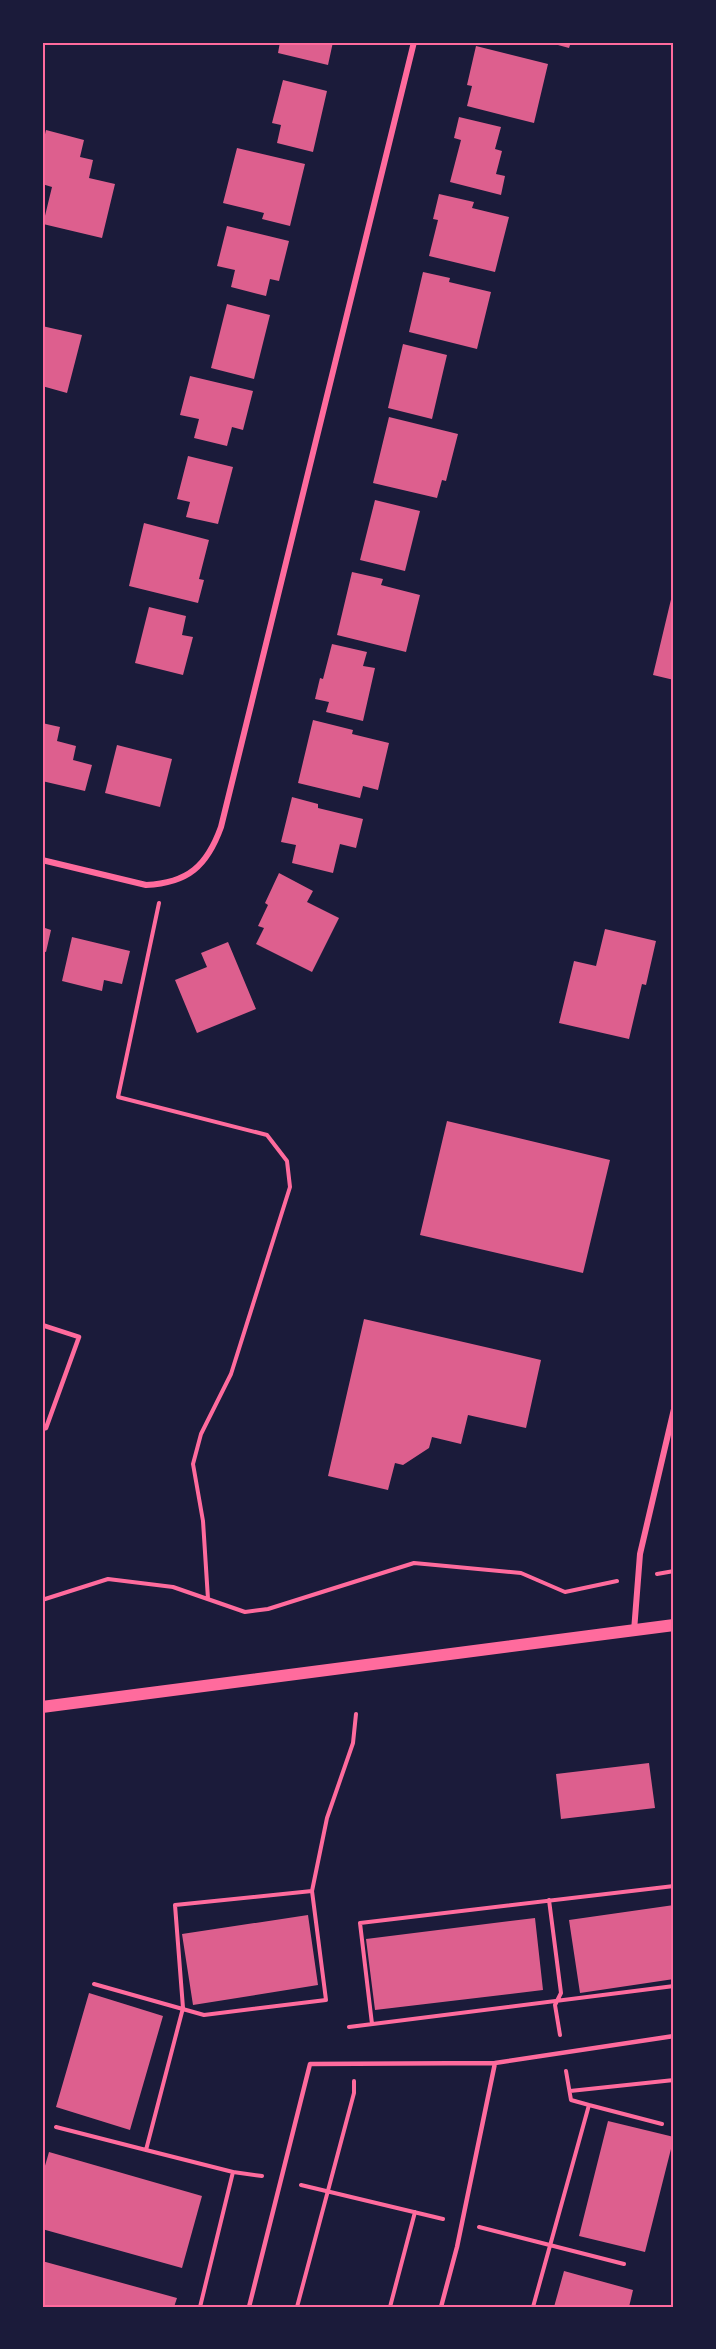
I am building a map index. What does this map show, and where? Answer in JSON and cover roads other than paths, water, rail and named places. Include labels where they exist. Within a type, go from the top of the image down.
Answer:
[{"type":"main road","points":[[42,1707],[674,1626]]},
{"type":"street","points":[[42,860],[146,885],[163,885],[177,881],[207,859],[221,827],[414,42]]},
{"type":"street","points":[[634,1632],[640,1554],[674,1408]]},
{"type":"lane","points":[[42,1325],[79,1337],[46,1428],[42,1429]]},
{"type":"lane","points":[[249,2307],[310,2064],[495,2063],[674,2036]]},
{"type":"lane","points":[[441,2307],[458,2247],[495,2063]]}]
